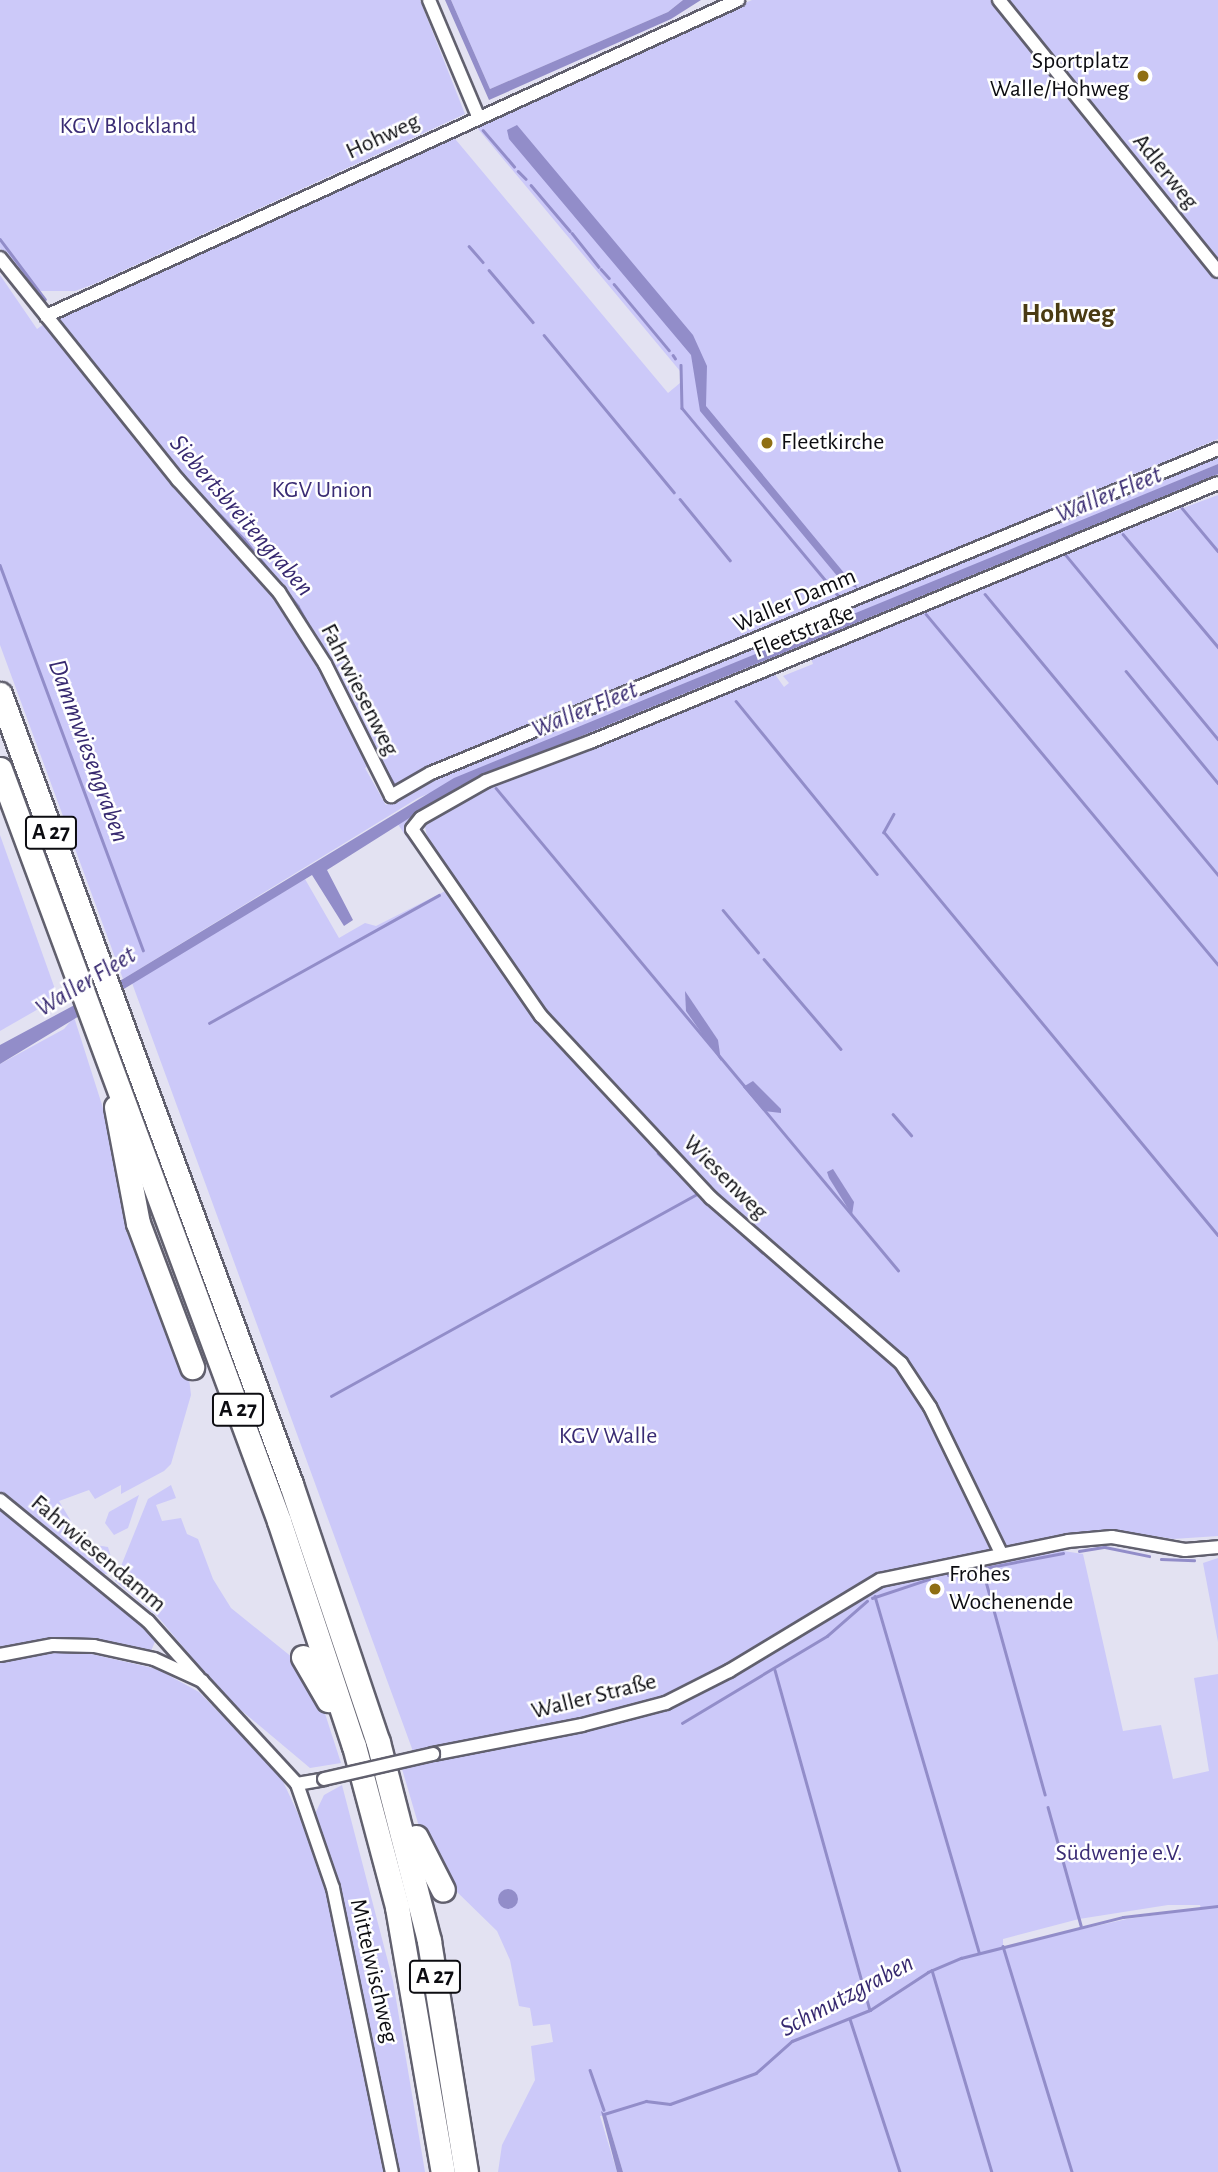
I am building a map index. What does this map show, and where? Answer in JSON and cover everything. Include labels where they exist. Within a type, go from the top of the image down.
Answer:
[{"type":"highway","name":"A 27","points":[[0,694],[291,1484],[390,1784],[429,1941],[467,2172]]},
{"type":"highway","name":"A 27","points":[[0,769],[279,1521],[354,1745],[397,1907],[443,2172]]},
{"type":"highway","points":[[115,1076],[117,1122],[138,1223],[192,1367]]},
{"type":"highway","points":[[303,1657],[354,1745]]},
{"type":"highway","points":[[390,1784],[443,1890]]},
{"type":"street","points":[[429,0],[478,116]]},
{"type":"street","name":"Hohweg","points":[[46,316],[478,116],[738,0]]},
{"type":"street","name":"Adlerweg","points":[[999,0],[1218,271]]},
{"type":"street","name":"Fahrwiesenweg","points":[[0,258],[178,480],[279,592],[325,664],[391,796]]},
{"type":"street","name":"Waller Damm","points":[[391,796],[431,773],[1218,449]]},
{"type":"street","name":"Fleetstraße","points":[[412,830],[421,818],[486,781],[590,742],[1218,484]]},
{"type":"street","name":"Wiesenweg","points":[[412,830],[541,1016],[711,1198],[901,1363],[930,1407],[1001,1553]]},
{"type":"street","name":"Fahrwiesendamm","points":[[0,1500],[108,1585],[168,1641],[202,1681]]},
{"type":"street","name":"Waller Straße","points":[[297,1784],[582,1725],[666,1703],[729,1671],[880,1580],[1001,1553],[1112,1537],[1185,1550],[1218,1547]]},
{"type":"street","name":"Fahrwiesendamm","points":[[154,1659],[168,1641]]},
{"type":"street","points":[[0,1655],[67,1645],[94,1646],[154,1659],[202,1681],[297,1784]]},
{"type":"street","name":"Mittelwischweg","points":[[297,1784],[333,1888],[392,2172]]},
{"type":"green space","name":"KGV Blockland","points":[[0,0],[420,0],[465,114],[94,284],[75,291],[41,291],[21,278],[0,248]]},
{"type":"green space","points":[[451,0],[683,0],[668,12],[490,89]]},
{"type":"green space","name":"KGV Union","points":[[752,0],[992,0],[1157,205],[1005,0],[1218,0],[1218,439],[585,705],[486,741],[394,787],[379,761],[365,768],[386,805],[449,771],[1218,453],[1218,464],[418,798],[123,979],[0,645],[0,275],[37,329],[57,315],[451,134],[668,393],[680,383],[680,371],[474,124]]},
{"type":"green space","points":[[1218,474],[1218,479],[420,814],[417,842],[412,845],[397,823],[460,786]]},
{"type":"green space","points":[[1218,495],[1218,1536],[1173,1539],[1107,1529],[985,1550],[984,1563],[1057,1550],[1083,1554],[1123,1731],[1161,1725],[1173,1779],[1209,1771],[1194,1678],[1218,1674],[1218,2172],[623,2172],[606,2115],[600,2116],[617,2172],[498,2172],[502,2145],[535,2080],[531,2046],[553,2042],[550,2024],[533,2026],[530,2008],[519,2006],[510,1960],[497,1931],[454,1889],[425,1847],[402,1769],[418,1765],[132,983],[305,879],[339,938],[365,923],[376,926],[459,884],[427,836],[424,822],[488,785],[774,673],[784,687],[789,683],[783,676],[813,664],[811,658],[1060,554]],"holes":[[[1168,1905],[1200,1905],[1201,1909],[1127,1919],[1003,1947],[1003,1939],[1079,1919]]]},
{"type":"green space","points":[[0,835],[55,989],[54,1000],[0,1031]]},
{"type":"green space","points":[[74,1017],[189,1378],[191,1395],[171,1464],[164,1471],[121,1494],[121,1485],[95,1499],[89,1490],[59,1501],[84,1543],[108,1547],[112,1560],[107,1574],[99,1574],[0,1494],[0,1064],[64,1029]]},
{"type":"green space","points":[[171,1485],[176,1498],[156,1505],[162,1521],[181,1518],[187,1534],[198,1539],[213,1579],[231,1608],[298,1662],[319,1695],[341,1763],[310,1768],[224,1696],[158,1617],[115,1581],[148,1499]]},
{"type":"green space","points":[[139,1495],[128,1528],[114,1535],[105,1523],[109,1512]]},
{"type":"green space","points":[[0,1507],[143,1622],[157,1637],[151,1651],[52,1642],[0,1650]]},
{"type":"green space","points":[[1218,1558],[1218,1642],[1203,1563]]},
{"type":"green space","points":[[74,1650],[157,1669],[199,1692],[280,1775],[308,1835],[336,1919],[385,2172],[0,2172],[0,1662]]},
{"type":"green space","points":[[342,1785],[393,1981],[425,2172],[396,2172],[341,1893],[313,1818],[324,1795]]},
{"type":"shaded area","points":[[445,0],[451,0],[490,89],[668,12],[683,0],[701,0],[671,19],[489,100]]},
{"type":"shaded area","points":[[517,125],[693,335],[707,366],[706,406],[845,574],[855,580],[857,588],[843,583],[700,411],[691,355],[509,139],[507,130]]},
{"type":"shaded area","points":[[1218,464],[1218,474],[460,786],[327,870],[353,920],[344,926],[312,875],[0,1064],[0,1045],[123,979],[454,778]]},
{"type":"shaded area","points":[[685,991],[718,1040],[721,1061],[686,1011]]},
{"type":"shaded area","points":[[753,1081],[781,1109],[781,1113],[764,1111],[743,1087]]},
{"type":"shaded area","points":[[833,1169],[854,1202],[852,1215],[829,1178],[827,1172]]},
{"type":"shaded area","points":[[508,1889],[515,1892],[518,1899],[515,1906],[508,1909],[501,1906],[498,1899],[501,1892]]},
{"type":"shaded area","points":[[601,2111],[606,2115],[623,2172],[617,2172]]},
{"type":"waterway","points":[[483,130],[514,166]]},
{"type":"waterway","points":[[518,171],[526,179]]},
{"type":"waterway","points":[[531,185],[570,231]]},
{"type":"waterway","points":[[572,233],[599,267]]},
{"type":"waterway","name":"Siebertsbreitengraben","points":[[0,239],[45,299]]},
{"type":"waterway","points":[[469,246],[483,262]]},
{"type":"waterway","points":[[601,269],[609,278]]},
{"type":"waterway","points":[[489,270],[533,322]]},
{"type":"waterway","points":[[614,284],[669,350]]},
{"type":"waterway","points":[[544,335],[674,492]]},
{"type":"waterway","points":[[681,365],[682,408],[838,595]]},
{"type":"waterway","name":"Siebertsbreitengraben","points":[[186,480],[244,539],[298,606],[352,704]]},
{"type":"waterway","points":[[680,499],[730,560]]},
{"type":"waterway","points":[[1182,508],[1218,551]]},
{"type":"waterway","points":[[1123,534],[1218,647]]},
{"type":"waterway","points":[[1065,554],[1218,739]]},
{"type":"waterway","name":"Dammwiesengraben","points":[[0,565],[143,950]]},
{"type":"waterway","points":[[985,594],[1218,875]]},
{"type":"waterway","points":[[926,614],[1218,964]]},
{"type":"waterway","points":[[1126,671],[1218,783]]},
{"type":"waterway","points":[[736,701],[877,874]]},
{"type":"waterway","name":"Siebertsbreitengraben","points":[[380,760],[394,784]]},
{"type":"waterway","points":[[496,788],[898,1270]]},
{"type":"waterway","points":[[894,814],[884,832],[1218,1235]]},
{"type":"waterway","points":[[209,1023],[439,895]]},
{"type":"waterway","points":[[723,910],[758,952]]},
{"type":"waterway","points":[[764,959],[841,1049]]},
{"type":"waterway","points":[[893,1114],[911,1135]]},
{"type":"waterway","points":[[658,1153],[708,1203]]},
{"type":"waterway","points":[[331,1396],[697,1194]]},
{"type":"waterway","points":[[713,1207],[762,1252]]},
{"type":"waterway","points":[[1079,1551],[1105,1547],[1149,1556]]},
{"type":"waterway","points":[[948,1575],[1063,1553]]},
{"type":"waterway","points":[[1161,1559],[1194,1560]]},
{"type":"waterway","points":[[982,1567],[1045,1794]]},
{"type":"waterway","points":[[872,1598],[929,1579]]},
{"type":"waterway","points":[[875,1596],[979,1952]]},
{"type":"waterway","points":[[682,1723],[827,1636],[867,1601]]},
{"type":"waterway","points":[[775,1670],[870,2010]]},
{"type":"waterway","points":[[1048,1807],[1081,1925]]},
{"type":"waterway","name":"Schmutzgraben","points":[[604,2114],[646,2101],[670,2104],[756,2073],[792,2041],[870,2010],[928,1972],[961,1958],[1123,1917],[1218,1906]]},
{"type":"waterway","points":[[1003,1946],[1072,2172]]},
{"type":"waterway","points":[[932,1970],[992,2172]]},
{"type":"waterway","points":[[850,2019],[900,2172]]},
{"type":"waterway","points":[[590,2070],[604,2110]]},
{"type":"place","name":"Sportplatz Walle/Hohweg","points":[[1143,76]]},
{"type":"place","name":"Fleetkirche","points":[[767,443]]},
{"type":"place","name":"Frohes Wochenende","points":[[935,1589]]},
{"type":"district","name":"Hohweg","points":[[1068,314]]},
{"type":"water label","name":"Waller Fleet","points":[[1109,495]]},
{"type":"water label","name":"Waller Fleet","points":[[585,710]]},
{"type":"water label","name":"Waller Fleet","points":[[86,982]]},
{"type":"park label","name":"KGV Walle","points":[[608,1437]]},
{"type":"park label","name":"Südwenje e.V.","points":[[1119,1854]]}]
